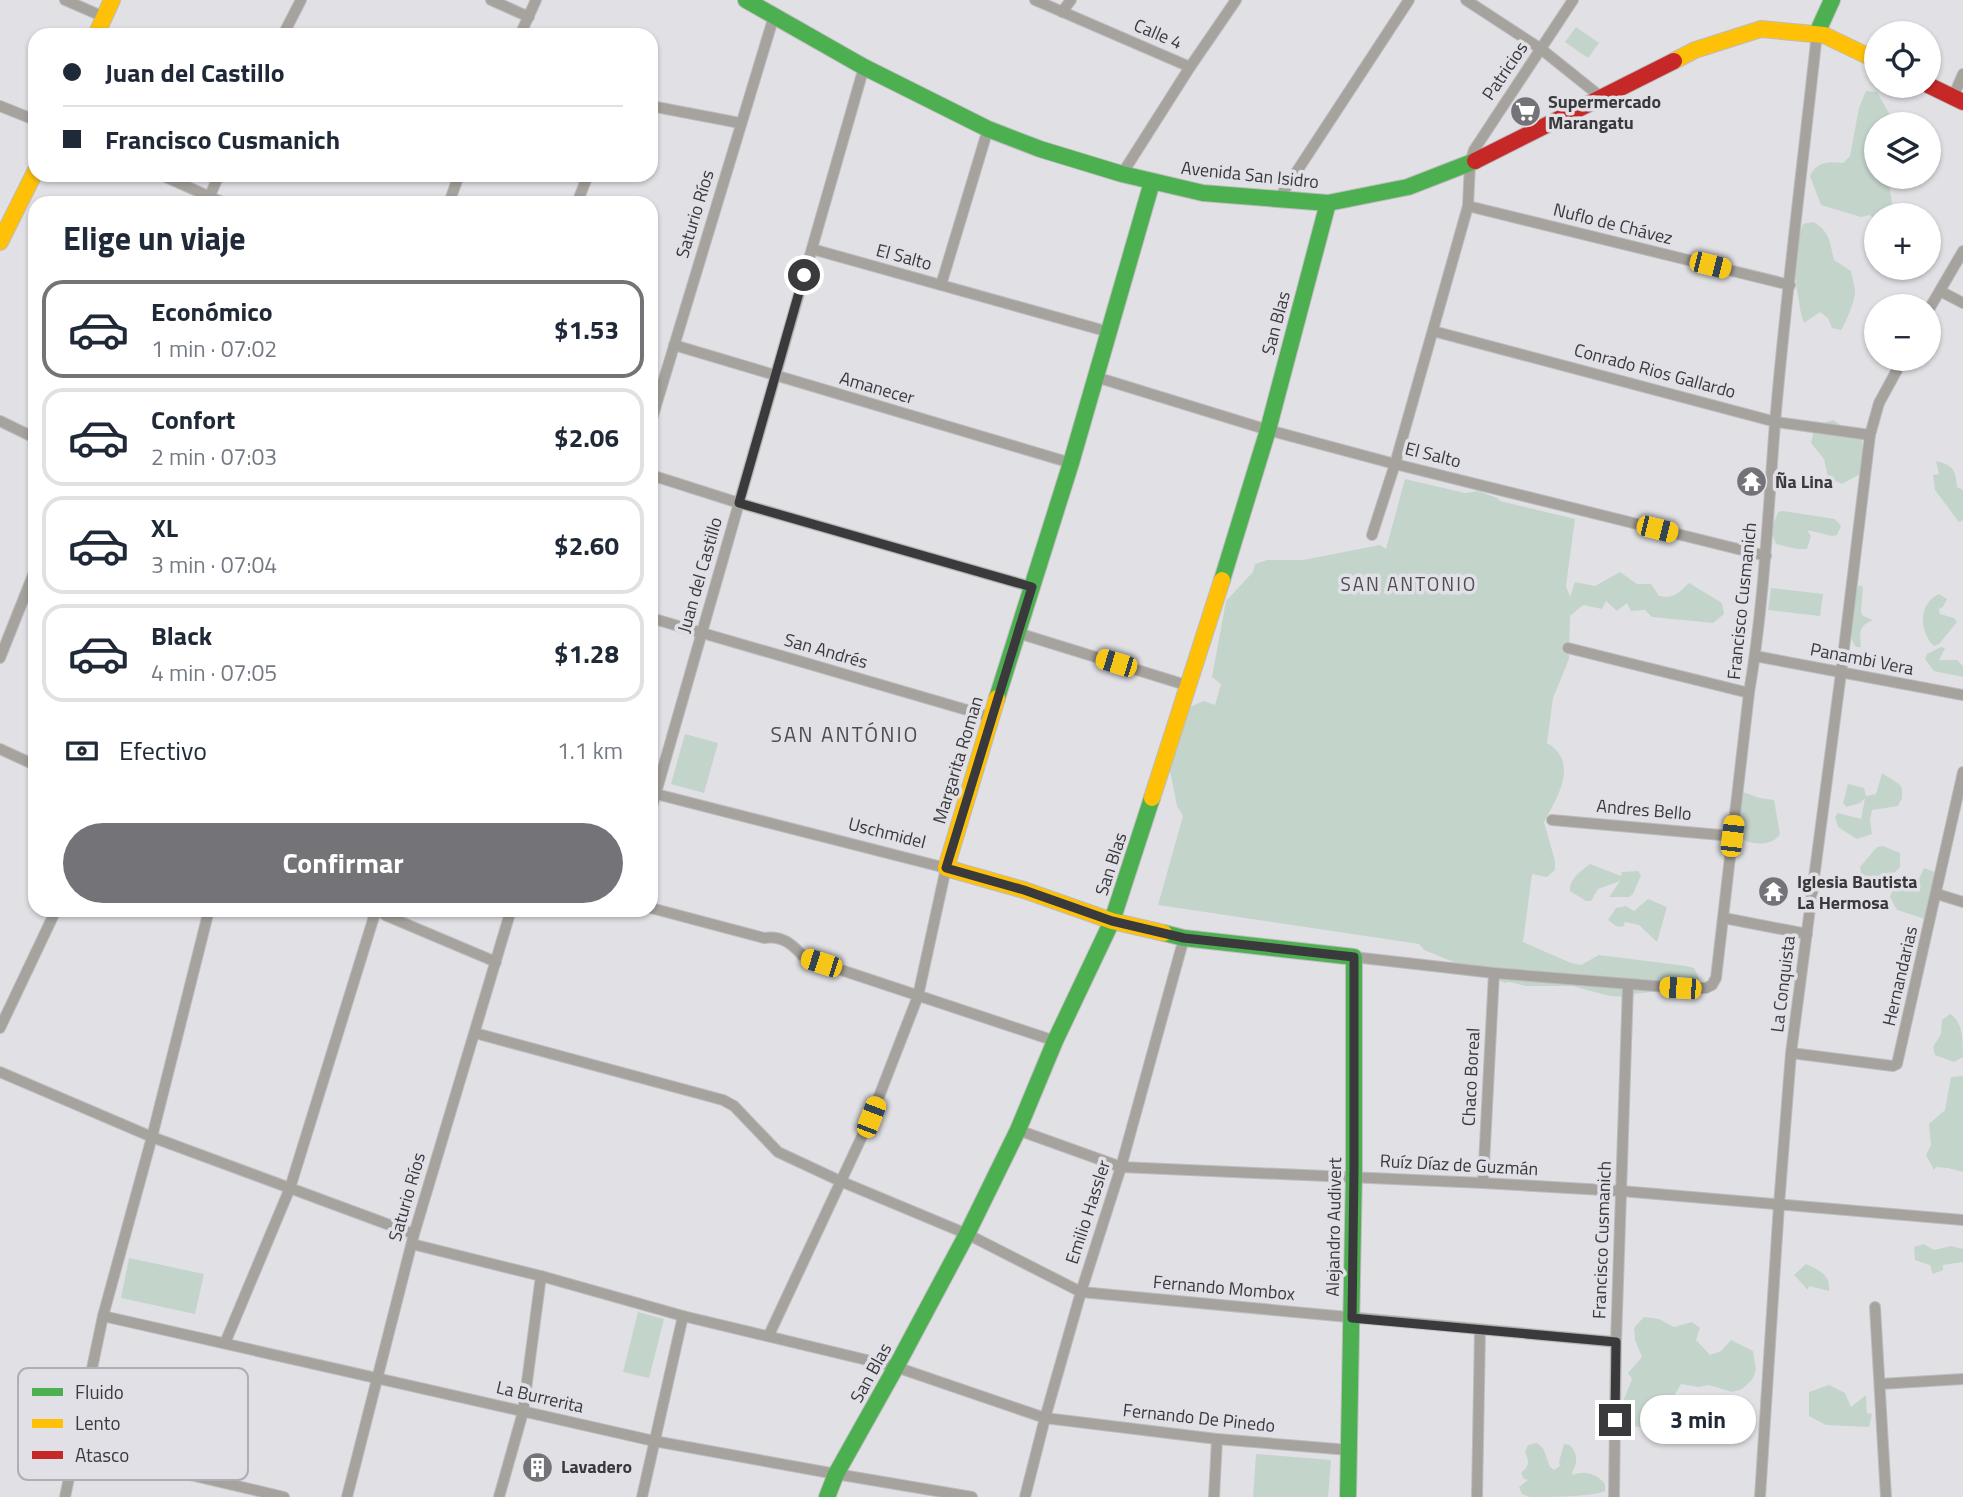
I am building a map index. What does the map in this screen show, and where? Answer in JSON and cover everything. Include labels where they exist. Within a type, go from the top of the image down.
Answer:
[{"type":"street","points":[[65,0],[104,17]]},
{"type":"street","points":[[99,28],[112,0]]},
{"type":"street","points":[[287,28],[301,0]]},
{"type":"street","points":[[491,0],[529,17]]},
{"type":"street","points":[[524,28],[536,0]]},
{"type":"street","name":"Avenida San Isidro","points":[[747,0],[864,67],[988,129],[1040,149],[1122,174],[1203,193],[1328,203],[1408,187],[1470,163],[1695,50],[1761,29],[1817,33],[1864,55]]},
{"type":"street","name":"Calle 4","points":[[1035,0],[1190,67]]},
{"type":"street","points":[[1062,12],[1071,0]]},
{"type":"street","points":[[1122,174],[1236,0]]},
{"type":"street","points":[[1278,200],[1409,0]]},
{"type":"street","points":[[1466,0],[1541,49],[1601,96]]},
{"type":"street","name":"Patricios","points":[[1470,163],[1476,146],[1573,0]]},
{"type":"street","points":[[1817,33],[1832,0]]},
{"type":"street","name":"Saturio Ríos","points":[[658,399],[774,16]]},
{"type":"street","name":"Francisco Cusmanich","points":[[1614,1497],[1616,1342],[1628,985],[1706,988],[1712,985],[1716,978],[1766,556],[1776,422],[1817,33]]},
{"type":"street","name":"Juan del Castillo","points":[[658,787],[864,67]]},
{"type":"street","points":[[1941,92],[1958,100],[1963,74]]},
{"type":"street","points":[[0,106],[28,117]]},
{"type":"street","points":[[658,107],[740,123]]},
{"type":"street","points":[[941,285],[988,129]]},
{"type":"street","points":[[1372,536],[1468,206],[1470,163]]},
{"type":"street","points":[[0,242],[30,182]]},
{"type":"street","points":[[174,182],[200,196]]},
{"type":"street","name":"Margarita Roman","points":[[769,1335],[871,1117],[918,996],[946,868],[1071,463],[1152,182]]},
{"type":"street","name":"San Blas","points":[[827,1497],[836,1474],[897,1367],[967,1234],[1018,1130],[1055,1041],[1112,921],[1189,686],[1268,430],[1328,203]]},
{"type":"street","name":"Nuflo de Chávez","points":[[1468,206],[1790,285]]},
{"type":"street","name":"El Salto","points":[[812,249],[1109,332]]},
{"type":"street","points":[[1938,294],[1963,251]]},
{"type":"street","points":[[1940,291],[1963,303]]},
{"type":"street","name":"Conrado Rios Gallardo","points":[[1433,331],[1776,422],[1870,435]]},
{"type":"street","name":"Amanecer","points":[[674,345],[1071,463]]},
{"type":"street","name":"La Conquista","points":[[1760,1497],[1791,1053],[1870,435],[1879,403],[1896,371]]},
{"type":"street","points":[[658,377],[664,379]]},
{"type":"street","name":"El Salto","points":[[1096,377],[1268,430],[1395,464],[1766,556]]},
{"type":"street","points":[[0,421],[28,435]]},
{"type":"street","points":[[658,477],[1032,587]]},
{"type":"street","points":[[0,658],[28,588]]},
{"type":"street","name":"San Andrés","points":[[658,620],[991,717]]},
{"type":"street","points":[[1018,633],[1189,686]]},
{"type":"street","points":[[1569,648],[1749,693]]},
{"type":"street","name":"Panambi Vera","points":[[1755,656],[1963,695]]},
{"type":"street","points":[[0,749],[28,762]]},
{"type":"street","points":[[658,764],[664,766]]},
{"type":"street","name":"Hernandarias","points":[[1791,1053],[1897,1065],[1963,772]]},
{"type":"street","name":"Uschmidel","points":[[658,795],[946,868],[1024,890],[1112,921],[1184,938],[1354,957]]},
{"type":"street","name":"Andres Bello","points":[[1552,820],[1732,836]]},
{"type":"street","points":[[1937,894],[1963,902]]},
{"type":"street","points":[[658,910],[765,938],[781,938],[805,958],[1055,1041]]},
{"type":"street","points":[[0,1028],[53,917]]},
{"type":"street","points":[[92,1368],[103,1316],[207,917]]},
{"type":"street","points":[[225,1343],[290,1188],[375,917]]},
{"type":"street","points":[[389,917],[496,962]]},
{"type":"street","name":"Saturio Ríos","points":[[347,1497],[413,1239],[509,917]]},
{"type":"street","points":[[1724,918],[1807,934]]},
{"type":"street","name":"Emilio Hassler","points":[[1025,1497],[1045,1418],[1121,1167],[1184,938]]},
{"type":"street","points":[[1354,957],[1628,985]]},
{"type":"street","name":"Alejandro Audivert","points":[[1348,1497],[1354,1178],[1354,957]]},
{"type":"street","name":"Chaco Boreal","points":[[1483,1183],[1493,973]]},
{"type":"street","points":[[475,1033],[723,1100],[734,1106],[778,1152],[967,1234],[1081,1292]]},
{"type":"street","name":"Fernando De Pinedo","points":[[0,1072],[152,1136],[290,1188],[413,1239],[682,1315],[897,1367],[1045,1418],[1217,1439],[1349,1450]]},
{"type":"street","name":"Ruíz Díaz de Guzmán","points":[[1018,1130],[1121,1167],[1621,1191],[1963,1220]]},
{"type":"street","points":[[499,1497],[523,1412],[541,1276]]},
{"type":"street","name":"Fernando Mombox","points":[[1081,1292],[1616,1342]]},
{"type":"street","points":[[1875,1307],[1886,1497]]},
{"type":"street","points":[[642,1497],[682,1315]]},
{"type":"street","name":"La Burrerita","points":[[103,1316],[654,1441],[972,1497]]},
{"type":"street","points":[[1477,1497],[1480,1330]]},
{"type":"street","points":[[1880,1384],[1963,1379]]},
{"type":"street","points":[[1214,1497],[1217,1439]]},
{"type":"street","points":[[211,1480],[284,1497]]},
{"type":"shaded area","points":[[1576,27],[1599,43],[1588,58],[1565,42]]},
{"type":"shaded area","points":[[1864,96],[1864,98],[1880,98],[1888,112],[1864,112],[1864,189],[1890,189],[1892,203],[1864,203],[1864,216],[1861,217],[1821,205],[1810,176],[1819,165],[1843,163],[1850,156],[1859,108]]},
{"type":"shaded area","points":[[1813,222],[1826,233],[1834,260],[1851,271],[1855,294],[1841,330],[1832,328],[1828,318],[1820,312],[1804,323],[1801,314],[1792,259],[1803,224]]},
{"type":"shaded area","points":[[1833,420],[1862,439],[1864,472],[1842,484],[1828,477],[1824,459],[1811,443],[1815,425]]},
{"type":"shaded area","points":[[1936,461],[1952,469],[1957,487],[1963,490],[1963,520],[1959,522],[1935,490],[1933,475],[1939,474]]},
{"type":"shaded area","points":[[1405,479],[1465,493],[1478,491],[1500,501],[1575,519],[1566,586],[1570,597],[1575,582],[1595,586],[1620,572],[1637,584],[1651,584],[1659,596],[1673,596],[1689,583],[1722,603],[1724,614],[1713,623],[1652,617],[1645,610],[1631,611],[1627,603],[1617,611],[1606,601],[1602,609],[1583,605],[1570,616],[1569,659],[1553,698],[1547,743],[1557,751],[1564,770],[1555,802],[1544,822],[1555,870],[1547,877],[1532,874],[1523,942],[1581,965],[1599,955],[1694,968],[1699,978],[1696,987],[1633,994],[1631,997],[1610,996],[1572,986],[1505,983],[1424,950],[1419,944],[1158,905],[1183,816],[1177,806],[1169,766],[1185,709],[1204,701],[1215,705],[1221,684],[1212,677],[1226,601],[1253,572],[1255,564],[1267,560],[1303,560],[1380,545],[1386,549]]},
{"type":"shaded area","points":[[1778,512],[1835,519],[1841,526],[1837,535],[1832,536],[1807,530],[1811,536],[1807,549],[1776,544],[1771,530]]},
{"type":"shaded area","points":[[1859,585],[1863,587],[1861,612],[1863,616],[1873,620],[1862,627],[1861,647],[1856,647],[1850,626],[1852,607]]},
{"type":"shaded area","points":[[1771,588],[1823,594],[1820,616],[1768,610]]},
{"type":"shaded area","points":[[1939,594],[1947,599],[1939,609],[1940,614],[1954,618],[1957,622],[1939,644],[1934,646],[1923,626],[1923,618],[1927,604]]},
{"type":"shaded area","points":[[1941,647],[1945,648],[1939,660],[1957,660],[1963,666],[1963,677],[1934,671],[1925,659],[1927,654]]},
{"type":"shaded area","points":[[685,734],[718,743],[704,793],[671,784]]},
{"type":"shaded area","points":[[1882,773],[1899,784],[1902,798],[1898,806],[1872,810],[1872,834],[1857,839],[1838,827],[1835,817],[1838,813],[1861,819],[1865,798],[1860,803],[1846,807],[1843,803],[1848,784],[1864,788],[1866,796],[1876,794]]},
{"type":"shaded area","points":[[1737,790],[1774,800],[1780,834],[1776,838],[1759,844],[1736,835]]},
{"type":"shaded area","points":[[1883,846],[1900,853],[1900,867],[1880,887],[1865,885],[1860,867],[1877,847]]},
{"type":"shaded area","points":[[1590,864],[1621,876],[1622,872],[1638,871],[1641,875],[1633,894],[1629,897],[1609,897],[1620,881],[1598,889],[1591,901],[1586,901],[1570,891],[1579,872]]},
{"type":"shaded area","points":[[1924,868],[1939,876],[1925,919],[1897,910],[1890,897],[1894,887],[1918,881]]},
{"type":"shaded area","points":[[1648,899],[1667,907],[1657,942],[1639,925],[1625,922],[1623,927],[1616,926],[1608,920],[1616,908],[1626,906],[1634,911]]},
{"type":"shaded area","points":[[1950,1014],[1958,1021],[1962,1038],[1963,1057],[1954,1062],[1935,1055],[1933,1047],[1941,1034],[1942,1020]]},
{"type":"shaded area","points":[[1963,1076],[1963,1172],[1936,1167],[1934,1170],[1926,1155],[1931,1145],[1929,1124],[1945,1110],[1951,1077]]},
{"type":"shaded area","points":[[1924,1244],[1934,1250],[1951,1246],[1963,1249],[1963,1262],[1943,1265],[1943,1270],[1933,1274],[1930,1265],[1915,1260],[1914,1247]]},
{"type":"shaded area","points":[[129,1258],[204,1274],[195,1314],[121,1298]]},
{"type":"shaded area","points":[[1806,1264],[1826,1277],[1829,1291],[1809,1286],[1808,1290],[1794,1275]]},
{"type":"shaded area","points":[[638,1312],[664,1319],[649,1378],[623,1372]]},
{"type":"shaded area","points":[[1644,1317],[1659,1319],[1674,1327],[1692,1322],[1700,1328],[1696,1340],[1710,1355],[1721,1351],[1731,1340],[1753,1351],[1756,1370],[1752,1380],[1742,1389],[1732,1392],[1709,1385],[1699,1387],[1681,1384],[1675,1394],[1683,1414],[1676,1432],[1663,1431],[1649,1425],[1631,1426],[1622,1404],[1632,1379],[1628,1373],[1642,1357],[1635,1340],[1634,1328]]},
{"type":"shaded area","points":[[1829,1385],[1845,1393],[1851,1407],[1866,1395],[1867,1413],[1872,1414],[1869,1427],[1826,1425],[1809,1416],[1809,1392]]},
{"type":"shaded area","points":[[1537,1443],[1543,1448],[1550,1467],[1554,1470],[1560,1466],[1564,1444],[1570,1445],[1576,1458],[1573,1475],[1595,1475],[1605,1484],[1605,1491],[1558,1497],[1530,1497],[1522,1494],[1519,1487],[1528,1480],[1524,1479],[1521,1473],[1528,1463],[1525,1452],[1528,1445]]},
{"type":"shaded area","points":[[1256,1454],[1331,1460],[1328,1497],[1253,1497]]},
{"type":"traffic: fast","points":[[746,0],[864,67],[988,129],[1040,149],[1122,174],[1203,193],[1328,203],[1408,187],[1475,161]]},
{"type":"traffic: fast","points":[[1817,33],[1832,0]]},
{"type":"traffic: fast","points":[[997,698],[1071,463],[1152,182]]},
{"type":"traffic: fast","points":[[1222,580],[1268,430],[1328,203]]},
{"type":"traffic: fast","points":[[827,1497],[836,1474],[967,1234],[1018,1130],[1055,1041],[1112,921],[1152,798]]},
{"type":"traffic: fast","points":[[1164,933],[1184,938],[1354,957],[1354,1170],[1348,1497]]},
{"type":"traffic: slow","points":[[99,28],[112,0]]},
{"type":"traffic: slow","points":[[1674,61],[1695,50],[1761,29],[1824,35],[1864,54]]},
{"type":"traffic: slow","points":[[0,242],[30,182]]},
{"type":"traffic: slow","points":[[1152,798],[1222,580]]},
{"type":"traffic: slow","points":[[997,698],[946,868],[1024,890],[1112,921],[1164,933]]},
{"type":"traffic: jam","points":[[1475,161],[1674,61]]},
{"type":"traffic: jam","points":[[1941,91],[1963,102]]},
{"type":"place","name":"Supermercado Marangatu","points":[[1525,112]]},
{"type":"place","name":"Ña Lina","points":[[1752,482]]},
{"type":"place","name":"Iglesia Bautista La Hermosa","points":[[1774,892]]},
{"type":"place","name":"Lavadero","points":[[538,1467]]},
{"type":"district","name":"SAN ANTONIO","points":[[1409,584]]},
{"type":"district","name":"SAN ANTÓNIO","points":[[845,735]]},
{"type":"route","points":[[804,275],[739,503],[1032,587],[946,868],[1024,890],[1112,921],[1184,938],[1354,957],[1352,1318],[1616,1342],[1615,1420]]}]
